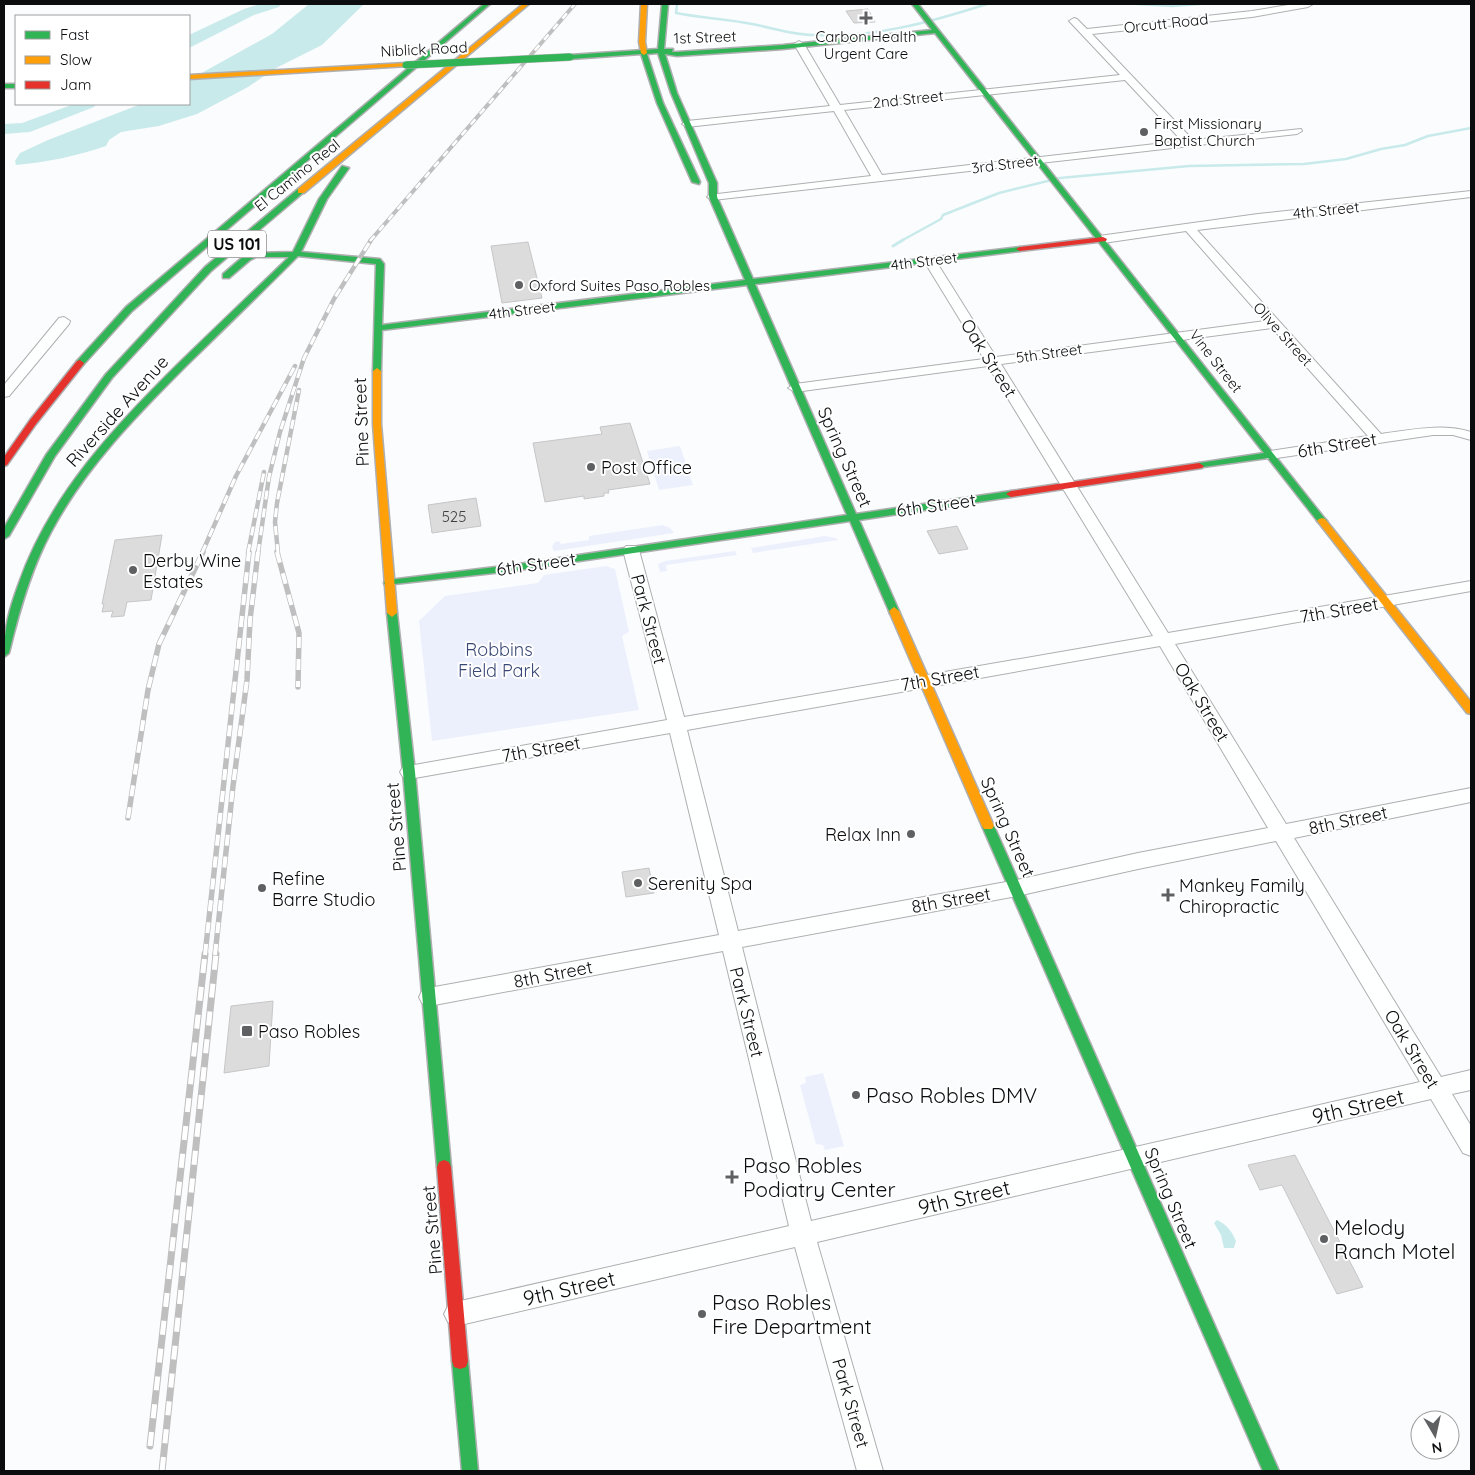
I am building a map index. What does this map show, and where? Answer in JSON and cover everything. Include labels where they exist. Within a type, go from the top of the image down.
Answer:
[{"type":"main road","name":"El Camino Real","points":[[4,463],[46,404],[90,350],[129,309],[487,4]]},
{"type":"main road","name":"El Camino Real","points":[[4,536],[51,455],[108,376],[208,269],[526,4]]},
{"type":"main road","name":"Spring Street","points":[[644,4],[642,42],[652,84],[671,131],[697,185],[713,197]]},
{"type":"main road","points":[[661,52],[665,4]]},
{"type":"main road","name":"Vine Street","points":[[914,4],[1104,239],[1177,336],[1471,710]]},
{"type":"main road","name":"1st Street","points":[[661,52],[678,49],[781,43],[798,44],[931,25]]},
{"type":"main road","name":"Spring Street","points":[[661,52],[674,93],[713,183],[713,197],[795,388],[1017,888],[1271,1471]]},
{"type":"main road","name":"Niblick Road","points":[[190,77],[661,52]]},
{"type":"main road","name":"Riverside Avenue","points":[[4,653],[14,614],[30,566],[46,532],[69,492],[101,449],[139,407],[296,254],[323,198],[344,170],[437,77]]},
{"type":"main road","name":"4th Street","points":[[377,328],[1104,239]]},
{"type":"main road","points":[[215,285],[247,258],[255,255],[296,254]]},
{"type":"main road","name":"Pine Street","points":[[296,254],[377,261],[380,264],[377,328],[377,424],[389,583],[409,772],[470,1471]]},
{"type":"main road","points":[[108,376],[139,354],[180,316]]},
{"type":"main road","points":[[4,446],[46,404]]},
{"type":"main road","name":"6th Street","points":[[389,583],[512,568],[1270,455]]},
{"type":"street","name":"Orcutt Road","points":[[1084,32],[1252,14],[1308,4]]},
{"type":"street","points":[[1074,21],[1190,142]]},
{"type":"street","points":[[798,44],[879,178]]},
{"type":"street","name":"2nd Street","points":[[688,124],[1128,77]]},
{"type":"street","name":"3rd Street","points":[[713,197],[1296,130]]},
{"type":"street","name":"4th Street","points":[[1104,239],[1190,229],[1258,218],[1471,194]]},
{"type":"street","name":"Olive Street","points":[[1190,229],[1377,438]]},
{"type":"street","name":"Oak Street","points":[[930,261],[1164,640],[1471,1146]]},
{"type":"street","points":[[4,393],[64,320]]},
{"type":"street","name":"5th Street","points":[[795,388],[1273,324]]},
{"type":"street","name":"6th Street","points":[[1270,455],[1433,431],[1454,431],[1471,436]]},
{"type":"street","name":"Park Street","points":[[631,550],[677,725],[803,1234],[870,1471]]},
{"type":"street","name":"7th Street","points":[[409,772],[924,680],[1387,602],[1471,586]]},
{"type":"street","name":"8th Street","points":[[429,997],[1017,888],[1138,861],[1471,795]]},
{"type":"street","name":"9th Street","points":[[456,1314],[1471,1080]]},
{"type":"green space","points":[[680,446],[693,485],[659,490],[647,451]]},
{"type":"green space","points":[[663,525],[670,528],[674,533],[554,551],[552,547],[555,542],[559,541],[561,544],[589,540],[589,536]]},
{"type":"green space","points":[[825,536],[838,540],[753,553],[751,548]]},
{"type":"green space","points":[[735,551],[737,555],[666,565],[667,571],[660,572],[658,564],[665,561]]},
{"type":"green space","name":"Robbins Field Park","points":[[606,566],[615,569],[629,632],[622,636],[639,710],[432,741],[419,621],[445,596],[538,583],[544,575]]},
{"type":"green space","points":[[823,1073],[844,1146],[825,1150],[823,1145],[816,1144],[800,1085],[806,1083],[805,1077]]},
{"type":"water","points":[[309,4],[364,4],[322,45],[276,68],[248,87],[197,114],[159,126],[121,132],[109,140],[106,146],[84,153],[16,165],[15,161],[20,153],[48,140],[138,105],[190,105],[190,79],[272,34]]},
{"type":"water","points":[[1217,1220],[1233,1234],[1236,1241],[1234,1248],[1224,1248],[1221,1235],[1214,1223]]},
{"type":"building","name":"Carbon Health Urgent Care","points":[[868,9],[875,22],[854,23],[846,11]]},
{"type":"building","name":"Oxford Suites Paso Robles","points":[[528,242],[542,298],[502,303],[491,246]]},
{"type":"building","name":"Post Office","points":[[630,423],[650,484],[608,490],[609,493],[604,493],[604,496],[584,499],[584,496],[545,502],[533,443],[602,434],[600,427]]},
{"type":"building","points":[[476,498],[481,526],[432,533],[428,505]]},
{"type":"building","points":[[957,526],[968,549],[939,554],[927,531]]},
{"type":"building","name":"Derby Wine Estates","points":[[162,535],[151,600],[127,602],[124,616],[111,617],[113,611],[102,612],[115,540]]},
{"type":"building","name":"Serenity Spa","points":[[649,868],[654,893],[626,897],[622,872]]},
{"type":"building","points":[[273,1001],[269,1066],[224,1073],[231,1006]]},
{"type":"building","name":"Melody Ranch Motel","points":[[1295,1155],[1363,1287],[1337,1294],[1282,1185],[1260,1190],[1248,1165]]},
{"type":"waterway","points":[[190,42],[194,38],[249,12],[274,4]]},
{"type":"waterway","points":[[677,4],[676,13],[743,22],[799,34],[815,35],[859,34],[881,31],[924,23],[987,4]]},
{"type":"waterway","points":[[1137,4],[1172,6],[1200,4]]},
{"type":"waterway","points":[[4,129],[24,128],[85,105]]},
{"type":"waterway","points":[[901,241],[941,219],[943,215],[999,193],[1060,178],[1189,166],[1304,164],[1346,159],[1381,149],[1405,145],[1428,136],[1471,128]]},
{"type":"waterway","points":[[893,246],[903,240]]},
{"type":"railway","points":[[370,241],[575,4]]},
{"type":"railway","points":[[258,553],[269,477],[280,432],[304,358],[334,299],[371,240]]},
{"type":"railway","points":[[202,553],[236,476],[295,366]]},
{"type":"railway","points":[[278,553],[275,522],[277,503],[299,390]]},
{"type":"railway","points":[[248,553],[264,472]]},
{"type":"railway","points":[[128,818],[148,690],[159,644],[203,552]]},
{"type":"railway","points":[[205,955],[249,552]]},
{"type":"railway","points":[[215,955],[233,786],[247,680],[250,620],[258,552]]},
{"type":"railway","points":[[277,552],[299,633],[298,687]]},
{"type":"railway","points":[[150,1446],[205,954]]},
{"type":"railway","points":[[162,1471],[216,954]]},
{"type":"traffic: fast","points":[[80,363],[129,309],[487,4]]},
{"type":"traffic: fast","points":[[661,52],[665,4]]},
{"type":"traffic: fast","points":[[915,4],[1322,521]]},
{"type":"traffic: fast","points":[[661,52],[677,54],[783,47],[936,31]]},
{"type":"traffic: fast","points":[[570,57],[671,50]]},
{"type":"traffic: fast","points":[[661,52],[674,93],[713,183],[713,197],[894,611]]},
{"type":"traffic: fast","points":[[644,53],[660,103],[696,182]]},
{"type":"traffic: fast","points":[[406,65],[570,57]]},
{"type":"traffic: fast","points":[[4,86],[15,86]]},
{"type":"traffic: fast","points":[[226,276],[247,258],[255,255],[296,254],[323,199],[345,168]]},
{"type":"traffic: fast","points":[[4,536],[51,455],[109,376],[208,269],[301,191]]},
{"type":"traffic: fast","points":[[377,328],[1020,249]]},
{"type":"traffic: fast","points":[[4,653],[16,606],[32,561],[60,507],[76,483],[111,439],[150,397],[296,254],[377,261],[380,264],[377,371]]},
{"type":"traffic: fast","points":[[1199,466],[1270,455]]},
{"type":"traffic: fast","points":[[389,583],[512,568],[1011,494]]},
{"type":"traffic: fast","points":[[392,613],[409,772],[444,1167]]},
{"type":"traffic: fast","points":[[988,826],[1271,1471]]},
{"type":"traffic: fast","points":[[460,1361],[470,1471]]},
{"type":"traffic: slow","points":[[301,191],[526,4]]},
{"type":"traffic: slow","points":[[644,4],[642,42],[644,53]]},
{"type":"traffic: slow","points":[[190,77],[406,65]]},
{"type":"traffic: slow","points":[[377,371],[377,424],[392,613]]},
{"type":"traffic: slow","points":[[1322,521],[1471,710]]},
{"type":"traffic: slow","points":[[894,611],[988,826]]},
{"type":"traffic: jam","points":[[1020,249],[1103,239]]},
{"type":"traffic: jam","points":[[4,463],[33,422],[80,363]]},
{"type":"traffic: jam","points":[[1011,494],[1199,466]]},
{"type":"traffic: jam","points":[[444,1167],[460,1361]]},
{"type":"place","name":"Carbon Health Urgent Care","points":[[866,18]]},
{"type":"place","name":"First Missionary Baptist Church","points":[[1144,132]]},
{"type":"place","name":"Oxford Suites Paso Robles","points":[[519,285]]},
{"type":"place","name":"Post Office","points":[[591,467]]},
{"type":"place","name":"Derby Wine Estates","points":[[133,570]]},
{"type":"place","name":"Relax Inn","points":[[911,834]]},
{"type":"place","name":"Serenity Spa","points":[[638,883]]},
{"type":"place","name":"Refine Barre Studio","points":[[262,888]]},
{"type":"place","name":"Mankey Family Chiropractic","points":[[1168,895]]},
{"type":"place","name":"Paso Robles","points":[[247,1031]]},
{"type":"place","name":"Paso Robles DMV","points":[[856,1095]]},
{"type":"place","name":"Paso Robles Podiatry Center","points":[[732,1177]]},
{"type":"place","name":"Melody Ranch Motel","points":[[1324,1239]]},
{"type":"place","name":"Paso Robles Fire Department","points":[[702,1314]]}]
